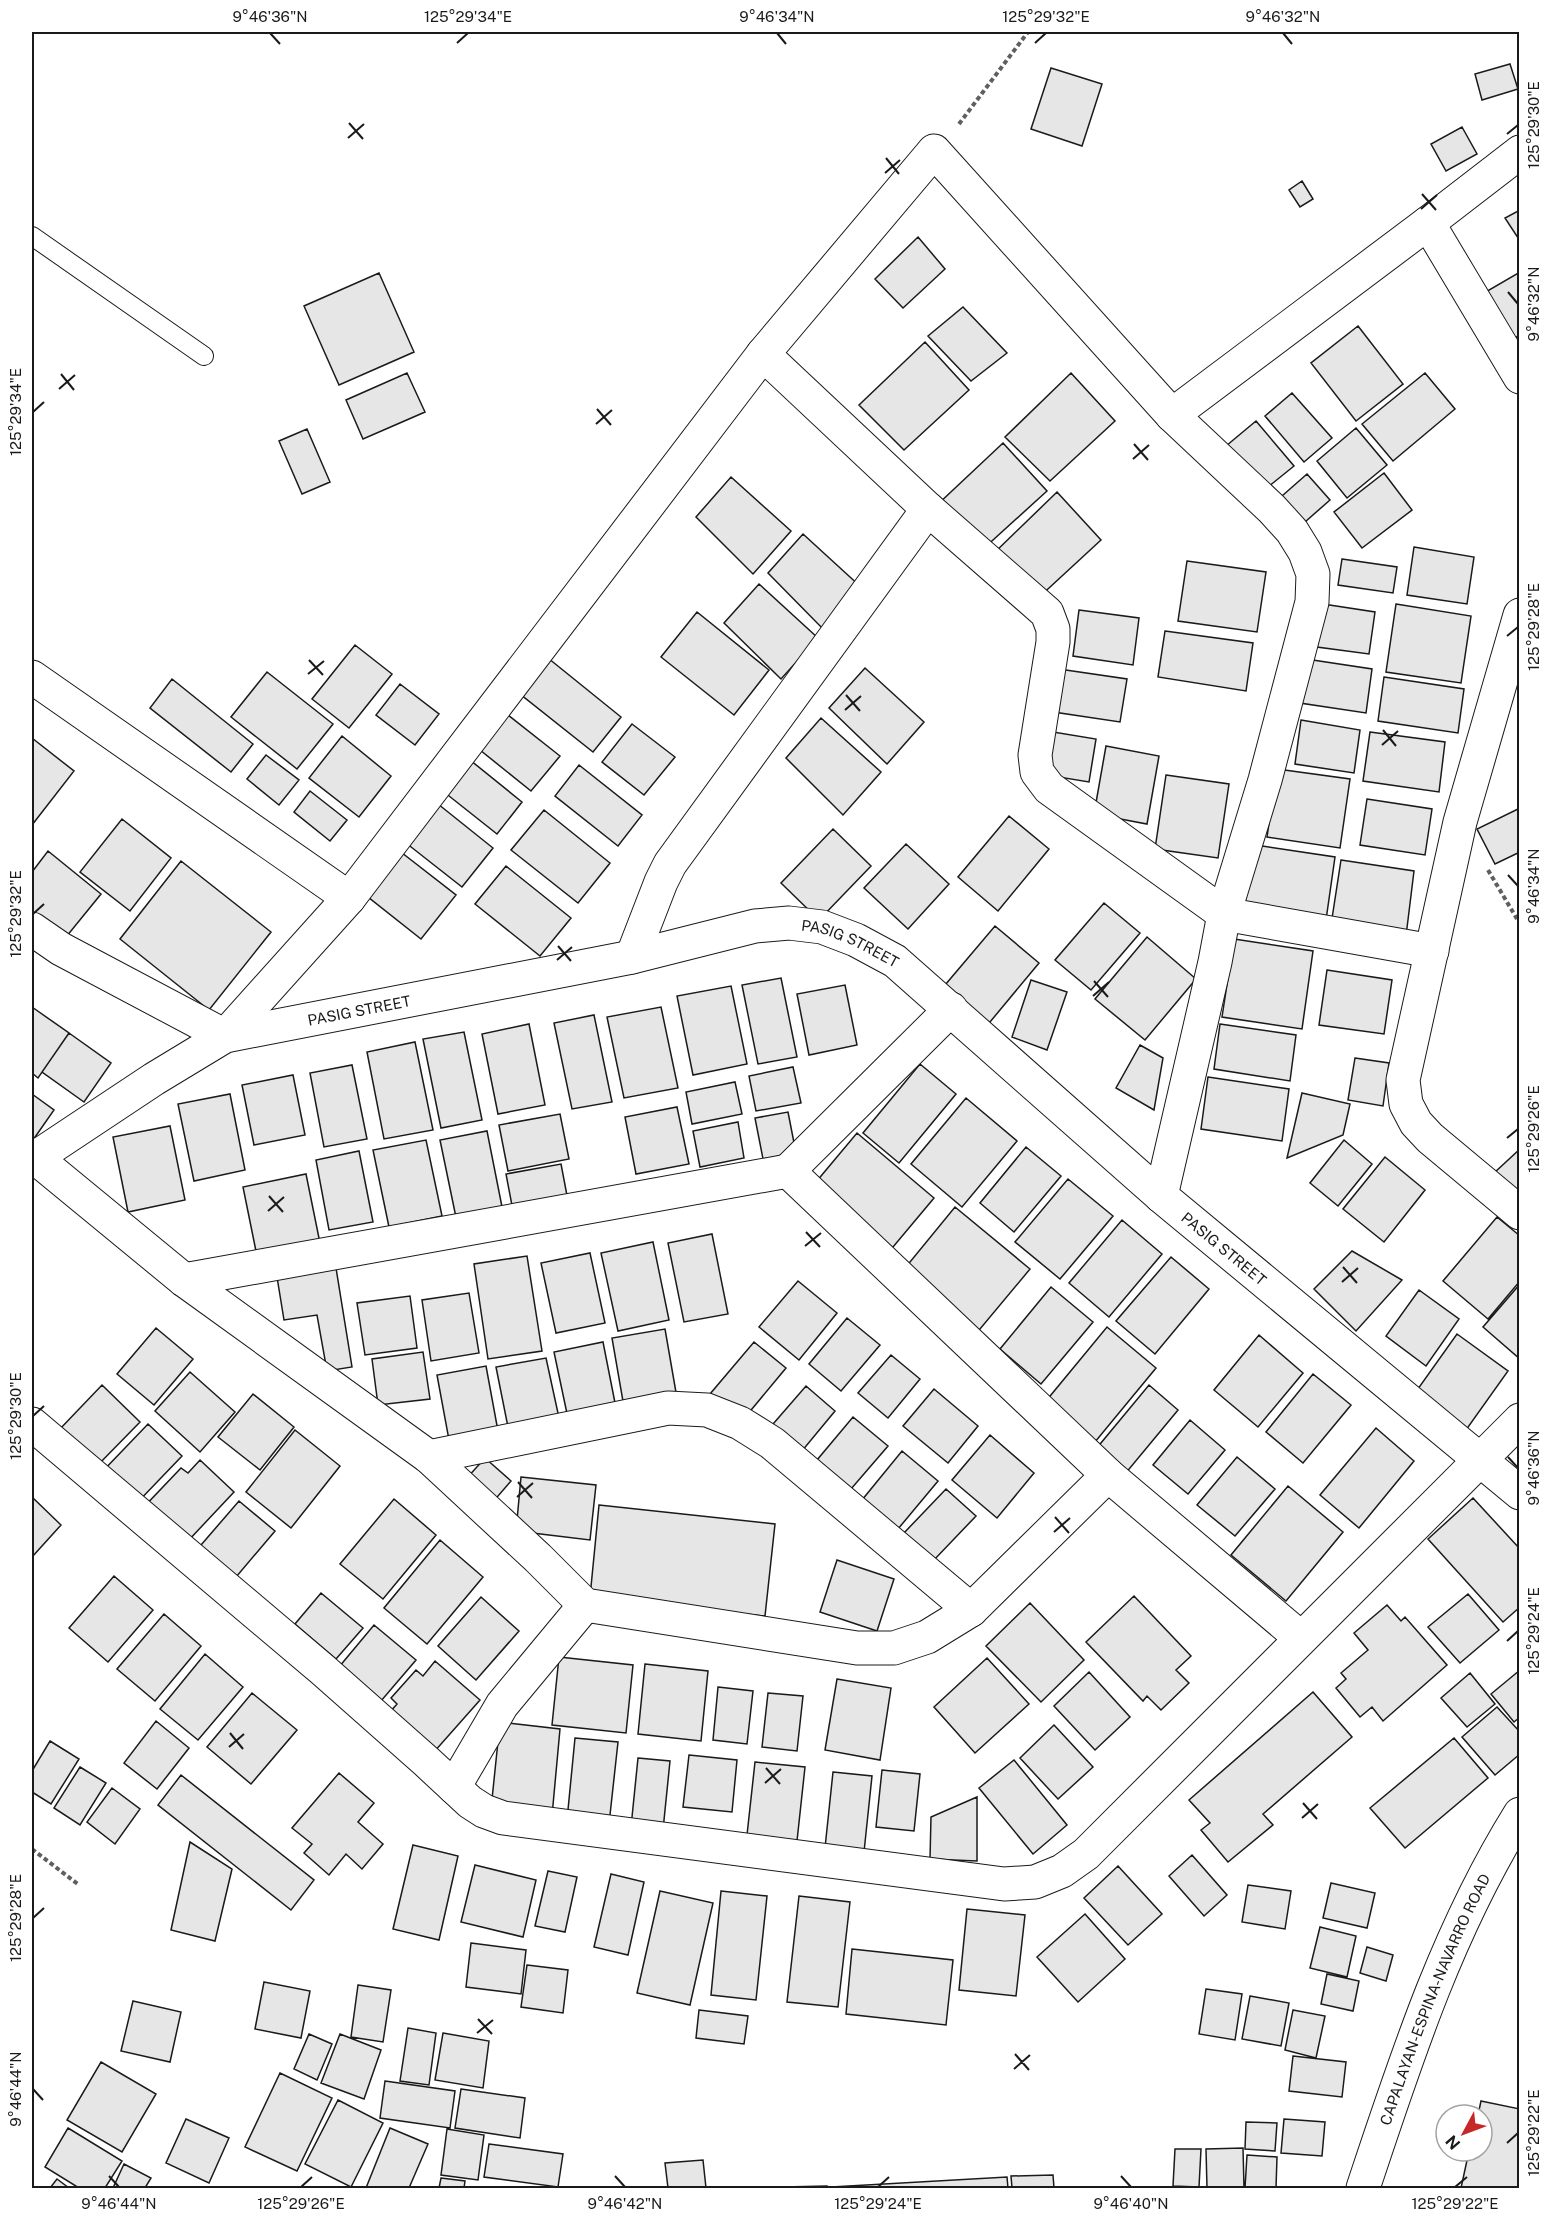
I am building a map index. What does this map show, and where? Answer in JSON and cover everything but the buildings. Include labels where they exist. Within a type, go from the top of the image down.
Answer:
[{"type":"street","points":[[32,929],[61,949],[225,1036],[349,898],[763,354],[934,151],[1172,415],[1272,509],[1292,531],[1305,552],[1312,574],[1312,602],[1265,780],[1224,914],[1161,1196]]},
{"type":"street","points":[[1172,415],[1520,152]]},
{"type":"street","points":[[1428,223],[1520,377]]},
{"type":"street","points":[[763,354],[928,509],[1047,613],[1053,629],[1053,642],[1035,755],[1037,772],[1049,788],[1224,914],[1432,951]]},
{"type":"street","points":[[632,957],[670,864],[928,509]]},
{"type":"street","points":[[1520,615],[1460,822],[1403,1080],[1406,1104],[1416,1123],[1430,1138],[1520,1213]]},
{"type":"street","points":[[32,677],[349,898]]},
{"type":"street","name":"PASIG STREET","points":[[33,1158],[225,1036],[632,957],[755,926],[789,923],[822,927],[856,940],[895,961],[1161,1196],[1520,1493]]},
{"type":"street","points":[[184,1280],[788,1171],[951,1009]]},
{"type":"street","points":[[33,1158],[184,1280],[429,1457],[538,1557],[585,1605],[857,1648],[894,1648],[927,1638],[971,1610],[1108,1475]]},
{"type":"street","points":[[788,1171],[1108,1475],[1301,1638]]},
{"type":"street","points":[[429,1457],[668,1408],[707,1410],[740,1423],[772,1443],[971,1610]]},
{"type":"street","points":[[32,1424],[322,1670],[470,1802],[484,1811],[503,1818],[1004,1884],[1035,1882],[1062,1870],[1086,1854],[1520,1420]]},
{"type":"street","points":[[454,1787],[502,1705],[585,1605]]},
{"type":"street","name":"CAPALAYAN-ESPINA-NAVARRO ROAD","points":[[1363,2188],[1409,2051],[1442,1963],[1477,1892],[1520,1814]]},
{"type":"lane","points":[[32,236],[204,356]]},
{"type":"path","points":[[934,151],[965,118],[1028,32]]},
{"type":"path","points":[[32,1850],[80,1885]]}]
